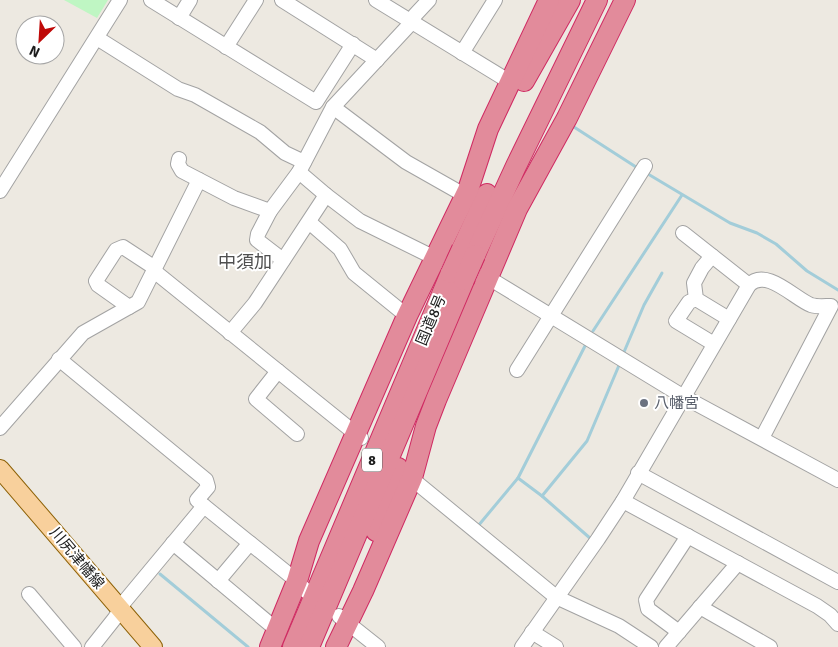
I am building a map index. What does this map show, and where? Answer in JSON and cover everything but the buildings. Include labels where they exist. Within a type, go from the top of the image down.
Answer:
[{"type":"highway","points":[[336,647],[347,616],[426,426],[460,272],[467,193],[488,129],[549,0]]},
{"type":"highway","points":[[467,193],[515,97],[570,0]]},
{"type":"highway","name":"国道8号","points":[[309,647],[434,350],[460,272],[504,159],[583,0]]},
{"type":"highway","name":"国道8号","points":[[468,252],[516,166],[597,0]]},
{"type":"highway","points":[[517,209],[532,169],[610,0]]},
{"type":"highway","points":[[273,639],[302,586],[303,561],[309,541],[360,436],[407,316],[460,272],[517,209],[567,118],[625,0]]},
{"type":"highway","name":"国道8号","points":[[293,647],[430,322],[460,272]]},
{"type":"highway","name":"8","points":[[303,561],[309,559],[417,336],[430,322]]},
{"type":"highway","name":"8","points":[[347,616],[411,428],[434,371],[434,350]]},
{"type":"main road","name":"川尻津幡線","points":[[0,469],[153,647]]},
{"type":"street","points":[[0,192],[120,0]]},
{"type":"street","points":[[151,0],[316,102],[353,44]]},
{"type":"street","points":[[180,18],[190,0]]},
{"type":"street","points":[[226,47],[256,0]]},
{"type":"street","points":[[282,0],[377,60]]},
{"type":"street","points":[[376,0],[510,82]]},
{"type":"street","points":[[283,260],[257,240],[270,210],[301,167],[333,107],[412,22],[415,15],[429,0]]},
{"type":"street","points":[[462,53],[495,0]]},
{"type":"street","points":[[97,38],[178,88],[195,95],[260,132],[301,167],[326,196],[360,221],[460,272],[497,284],[684,397],[838,480]]},
{"type":"street","points":[[333,107],[406,162],[467,193]]},
{"type":"street","points":[[180,159],[178,164],[182,171],[234,198],[270,210]]},
{"type":"street","points":[[517,370],[552,318],[645,166]]},
{"type":"street","points":[[0,428],[83,333],[138,302],[199,180]]},
{"type":"street","points":[[230,333],[255,303],[326,196]]},
{"type":"street","points":[[308,222],[340,249],[354,273],[407,316]]},
{"type":"street","points":[[683,233],[748,285]]},
{"type":"street","points":[[129,307],[98,285],[96,281],[116,250],[123,247],[360,436]]},
{"type":"street","points":[[696,299],[694,282],[712,256]]},
{"type":"street","points":[[522,647],[623,501],[748,285],[758,278],[776,284],[812,306],[831,306],[762,438]]},
{"type":"street","points":[[696,299],[728,319]]},
{"type":"street","points":[[696,299],[689,302],[676,321],[714,344]]},
{"type":"street","points":[[59,359],[206,480],[208,487],[197,500],[302,586]]},
{"type":"street","points":[[278,371],[256,399],[297,434]]},
{"type":"street","points":[[638,473],[838,582]]},
{"type":"street","points":[[407,475],[556,597],[619,626],[651,647]]},
{"type":"street","points":[[623,501],[817,606],[830,615],[838,624]]},
{"type":"street","points":[[92,647],[120,609],[204,506]]},
{"type":"street","points":[[679,632],[648,609],[646,600],[688,536]]},
{"type":"street","points":[[173,543],[218,581],[273,639]]},
{"type":"street","points":[[218,581],[250,543]]},
{"type":"street","points":[[666,647],[738,563]]},
{"type":"street","points":[[30,594],[74,647]]},
{"type":"street","points":[[700,607],[770,647]]},
{"type":"street","points":[[347,616],[378,647]]},
{"type":"street","points":[[532,632],[556,647]]},
{"type":"green space","points":[[64,0],[108,0],[97,18]]},
{"type":"waterway","points":[[574,127],[636,167]]},
{"type":"waterway","points":[[648,174],[730,223],[757,233],[776,244],[807,271],[838,290]]},
{"type":"waterway","points":[[593,331],[682,195]]},
{"type":"waterway","points":[[624,352],[644,305],[662,273]]},
{"type":"waterway","points":[[478,526],[518,478],[586,344]]},
{"type":"waterway","points":[[542,496],[587,441],[620,363]]},
{"type":"waterway","points":[[518,478],[542,496],[591,539]]},
{"type":"waterway","points":[[160,574],[248,647]]},
{"type":"place","name":"八幡宮","points":[[644,403]]},
{"type":"district","name":"中須加","points":[[245,262]]}]
